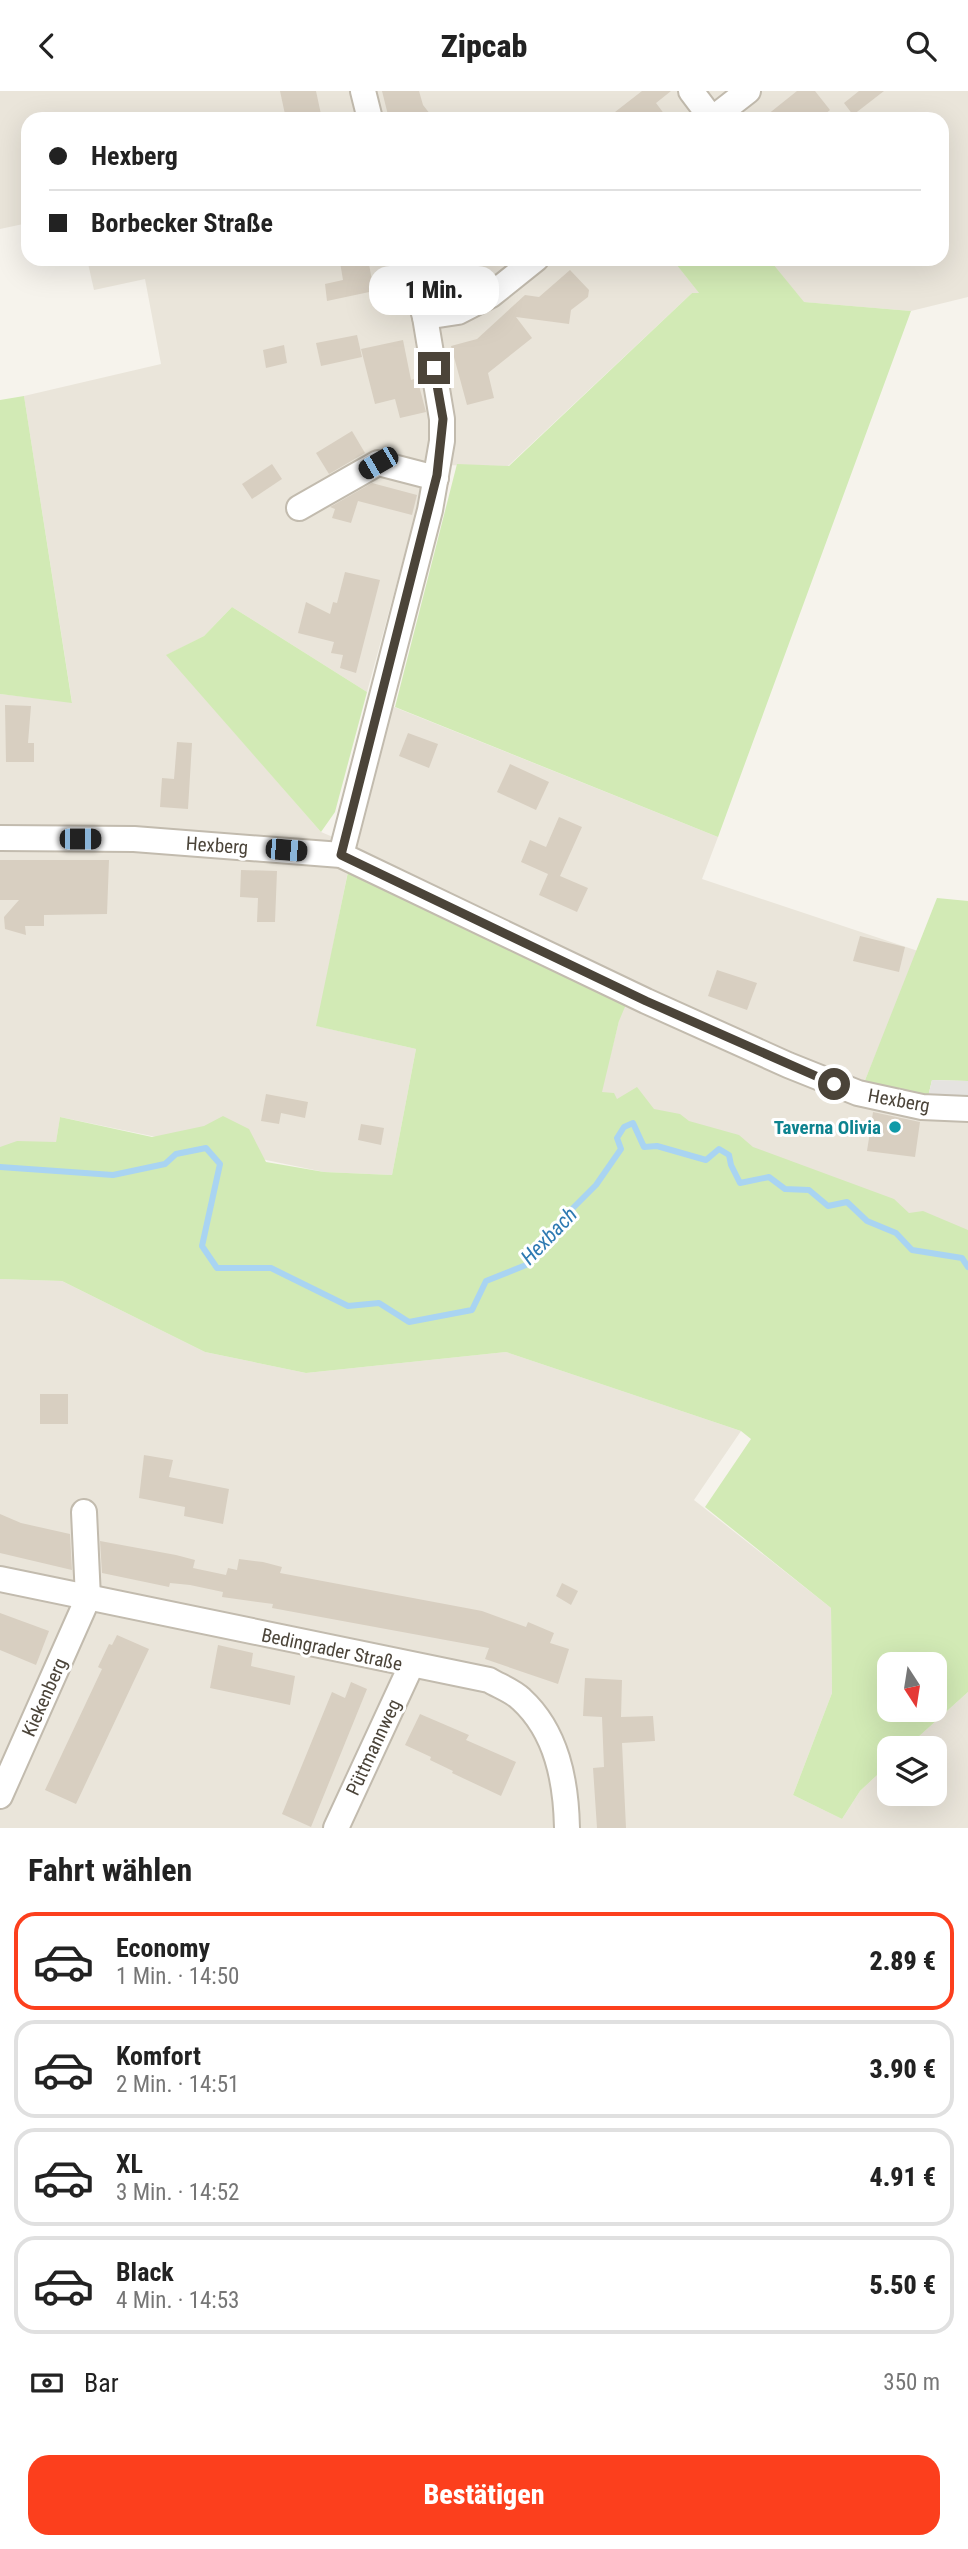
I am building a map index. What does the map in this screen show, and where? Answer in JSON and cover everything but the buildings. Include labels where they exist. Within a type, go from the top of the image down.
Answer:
[{"type":"street","points":[[363,91],[368,112]]},
{"type":"street","points":[[691,91],[707,112]]},
{"type":"street","points":[[721,112],[748,91]]},
{"type":"street","points":[[341,855],[436,478],[443,419],[425,317],[411,266]]},
{"type":"street","points":[[425,317],[458,312],[491,295],[527,266]]},
{"type":"street","points":[[299,508],[378,463],[436,478]]},
{"type":"street","name":"Hexberg","points":[[0,838],[134,839],[341,855],[646,1001],[800,1070],[858,1093],[922,1107],[968,1109]]},
{"type":"street","points":[[84,1512],[88,1598]]},
{"type":"street","name":"Bedingrader Straße","points":[[0,1579],[489,1680],[520,1697],[541,1721],[557,1751],[567,1828]]},
{"type":"street","name":"Kiekenberg","points":[[0,1796],[88,1598]]},
{"type":"street","name":"Püttmannweg","points":[[336,1828],[411,1666]]},
{"type":"shaded area","points":[[0,91],[968,91],[968,297],[911,311],[803,302],[775,266],[949,266],[949,112],[21,112],[21,224],[0,229]]},
{"type":"shaded area","points":[[89,266],[678,266],[700,294],[692,293],[508,466],[429,465],[367,692],[232,607],[204,636],[167,655],[321,832],[352,845],[389,705],[718,837],[702,879],[918,951],[864,1083],[968,1120],[968,1237],[739,1163],[601,1092],[619,1021],[352,851],[317,1026],[416,1049],[392,1175],[324,1172],[60,1117],[55,1149],[0,1155],[0,694],[72,702],[24,396],[161,364],[145,279],[94,290]]},
{"type":"shaded area","points":[[932,1080],[968,1081],[968,1103],[927,1101]]},
{"type":"shaded area","points":[[0,1279],[62,1281],[205,1352],[306,1373],[506,1352],[741,1431],[694,1500],[831,1608],[832,1693],[793,1795],[842,1819],[860,1791],[877,1775],[877,1806],[947,1806],[947,1736],[919,1736],[935,1722],[947,1722],[947,1711],[968,1692],[968,1828],[0,1828]]},
{"type":"green space","points":[[678,266],[775,266],[804,302],[911,311],[718,837],[395,707],[457,464],[509,466],[692,293],[699,293]]},
{"type":"green space","points":[[24,396],[72,703],[0,694],[0,400]]},
{"type":"green space","points":[[232,607],[367,692],[335,812],[321,832],[166,655],[204,636]]},
{"type":"green space","points":[[348,872],[627,1002],[619,1021],[602,1092],[614,1093],[617,1099],[637,1087],[654,1109],[680,1114],[689,1121],[739,1135],[753,1147],[894,1199],[909,1213],[923,1211],[968,1230],[968,1692],[947,1711],[947,1652],[877,1652],[877,1722],[935,1722],[919,1736],[877,1736],[877,1775],[860,1791],[842,1819],[793,1795],[832,1693],[831,1608],[705,1507],[751,1439],[741,1431],[506,1352],[306,1373],[205,1352],[62,1281],[0,1279],[0,1147],[17,1141],[56,1142],[60,1117],[152,1137],[204,1126],[223,1116],[249,1129],[266,1162],[324,1172],[392,1175],[416,1049],[316,1026]]},
{"type":"green space","points":[[937,898],[968,901],[968,1081],[932,1080],[927,1101],[864,1083]]},
{"type":"waterway","name":"Hexbach","points":[[0,1167],[113,1175],[165,1164],[176,1154],[206,1148],[220,1164],[202,1246],[217,1268],[271,1268],[348,1306],[379,1303],[409,1322],[472,1310],[486,1281],[526,1265],[557,1224],[596,1185],[621,1149],[617,1138],[624,1127],[633,1123],[644,1147],[657,1146],[706,1160],[719,1149],[729,1155],[740,1183],[769,1177],[785,1189],[809,1190],[828,1206],[847,1202],[867,1221],[896,1233],[912,1250],[962,1258],[968,1267]]},
{"type":"place","name":"Taverna Olivia","points":[[895,1127]]},
{"type":"route","points":[[434,368],[443,419],[437,475],[341,855],[646,1001],[834,1084]]}]
